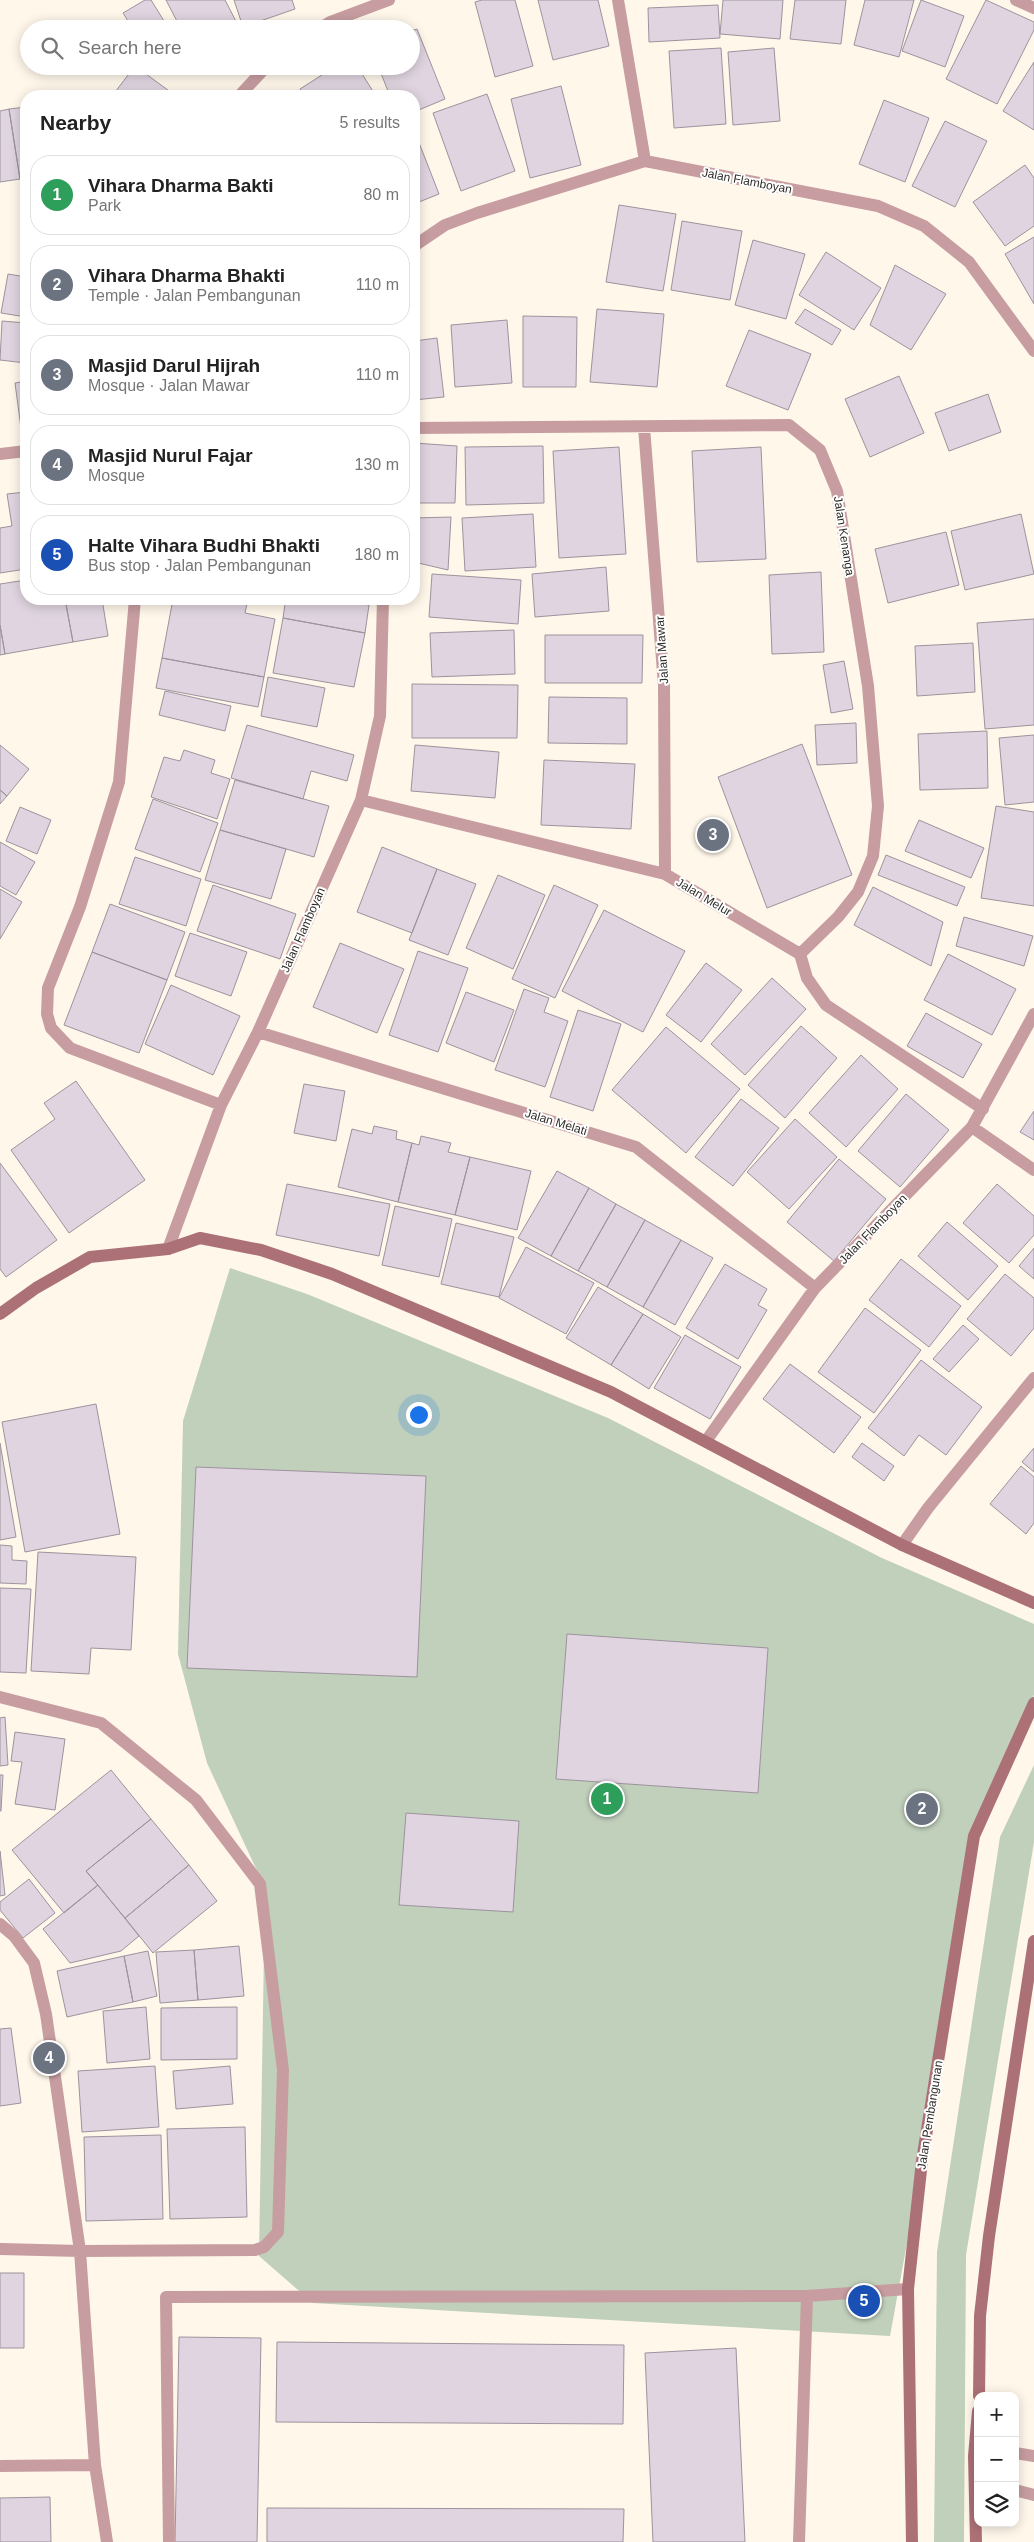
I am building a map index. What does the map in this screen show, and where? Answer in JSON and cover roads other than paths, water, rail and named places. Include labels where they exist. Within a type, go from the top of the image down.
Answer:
[{"type":"main road","points":[[0,1314],[36,1288],[90,1257],[168,1248],[200,1238],[261,1250],[332,1274],[611,1392],[902,1545],[1034,1603]]},
{"type":"main road","name":"Jalan Pembangunan","points":[[912,2542],[908,2289],[922,2160],[974,1836],[1034,1703]]},
{"type":"main road","points":[[979,2392],[980,2316],[988,2245],[1034,1941]]},
{"type":"main road","points":[[976,2482],[976,2542]]},
{"type":"street","points":[[335,20],[389,0]]},
{"type":"street","points":[[618,0],[645,161]]},
{"type":"street","points":[[1016,0],[1034,8]]},
{"type":"street","points":[[245,90],[259,75]]},
{"type":"street","name":"Jalan Flamboyan","points":[[420,242],[445,225],[477,212],[645,161],[878,206],[924,226],[969,262],[1034,351]]},
{"type":"street","name":"Jalan Kenanga","points":[[420,428],[789,425],[804,435],[820,450],[837,490],[868,686],[878,806],[873,856],[858,892],[838,917],[800,954]]},
{"type":"street","name":"Jalan Mawar","points":[[644,427],[664,685],[665,874]]},
{"type":"street","points":[[0,454],[20,452]]},
{"type":"street","points":[[134,605],[119,782],[80,907],[48,988],[47,1014],[51,1028],[70,1048],[221,1106]]},
{"type":"street","name":"Jalan Flamboyan","points":[[168,1248],[221,1106],[258,1032],[361,800],[380,716],[383,605]]},
{"type":"street","name":"Jalan Melur","points":[[361,800],[665,874],[800,954]]},
{"type":"street","points":[[800,954],[807,978],[826,1005],[983,1109]]},
{"type":"street","name":"Jalan Flamboyan","points":[[706,1441],[815,1288],[972,1127],[1034,1014]]},
{"type":"street","name":"Jalan Melati","points":[[258,1032],[636,1147],[815,1288]]},
{"type":"street","points":[[972,1127],[1034,1170]]},
{"type":"street","points":[[902,1545],[928,1508],[1034,1378]]},
{"type":"street","points":[[0,1698],[101,1723],[196,1800],[260,1884],[283,2070],[278,2232],[264,2247],[255,2250],[80,2251],[0,2248]]},
{"type":"street","points":[[0,1924],[14,1936],[34,1963],[46,2014],[80,2251],[95,2464],[107,2542]]},
{"type":"street","points":[[169,2542],[166,2297],[806,2296],[908,2289]]},
{"type":"street","points":[[799,2542],[806,2296]]},
{"type":"street","points":[[1019,2454],[1034,2456]]},
{"type":"street","points":[[0,2466],[95,2464]]},
{"type":"street","points":[[1019,2491],[1034,2495]]},
{"type":"place","name":"Masjid Darul Hijrah","points":[[713,835]]},
{"type":"place","name":"Vihara Dharma Bakti","points":[[607,1799]]},
{"type":"place","name":"Vihara Dharma Bhakti","points":[[922,1809]]},
{"type":"place","name":"Masjid Nurul Fajar","points":[[49,2058]]},
{"type":"place","name":"Halte Vihara Budhi Bhakti","points":[[864,2301]]}]
